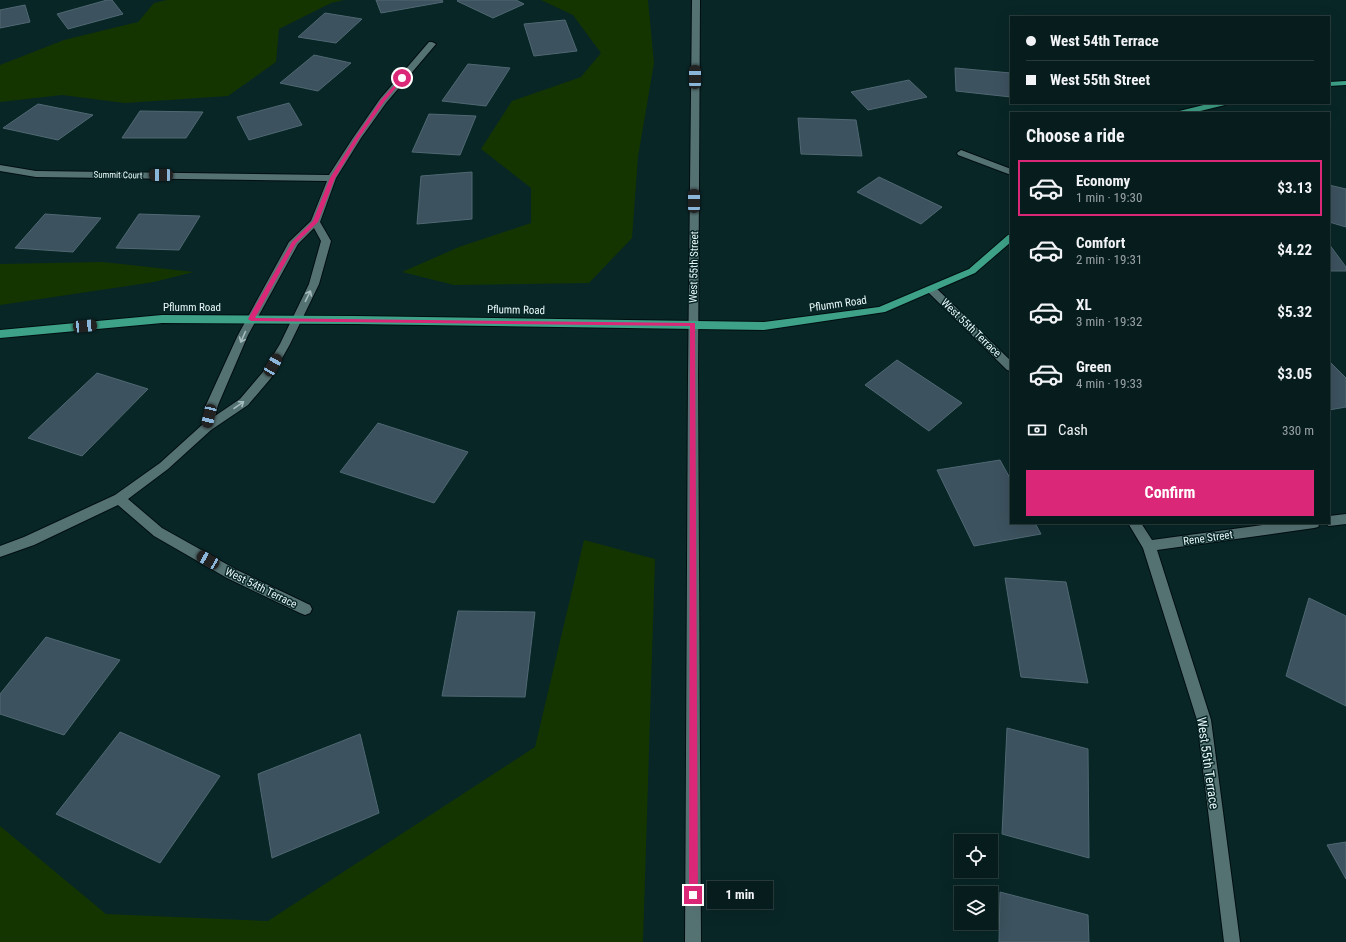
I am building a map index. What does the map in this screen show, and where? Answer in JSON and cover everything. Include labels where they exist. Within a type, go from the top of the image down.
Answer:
[{"type":"main road","points":[[1330,84],[1346,83]]},
{"type":"main road","points":[[1186,112],[1218,104]]},
{"type":"main road","name":"Pflumm Road","points":[[0,334],[162,319],[297,319],[764,326],[880,310],[972,271],[1010,238]]},
{"type":"street","name":"West 55th Street","points":[[693,942],[693,324],[696,0]]},
{"type":"street","points":[[207,427],[212,405],[251,319],[294,242],[315,222],[332,178],[382,101],[432,44]]},
{"type":"street","points":[[961,153],[1010,172]]},
{"type":"street","name":"Summit Court","points":[[0,168],[36,174],[332,178]]},
{"type":"street","points":[[0,552],[30,541],[119,499],[164,466],[207,427],[244,402],[267,375],[314,284],[326,241],[315,222]]},
{"type":"street","name":"West 55th Terrace","points":[[931,289],[1010,366]]},
{"type":"street","name":"West 54th Terrace","points":[[119,499],[158,532],[232,574],[305,609]]},
{"type":"street","points":[[1330,521],[1346,518]]},
{"type":"street","name":"West 55th Terrace","points":[[1135,524],[1149,546],[1204,720],[1232,942]]},
{"type":"street","name":"Rene Street","points":[[1149,546],[1307,524]]},
{"type":"green space","points":[[167,0],[344,0],[331,3],[279,29],[276,62],[228,96],[125,103],[62,95],[0,102],[0,65],[64,40],[138,22],[154,3]]},
{"type":"green space","points":[[541,0],[648,0],[654,63],[638,157],[632,238],[589,283],[454,285],[402,272],[459,247],[531,223],[531,188],[481,149],[512,101],[581,77],[601,53],[573,15]]},
{"type":"green space","points":[[103,262],[194,272],[154,282],[0,305],[0,264]]},
{"type":"green space","points":[[584,540],[655,559],[643,942],[0,942],[0,826],[106,914],[268,921],[535,747]]},
{"type":"building","points":[[107,0],[112,0],[123,14],[68,29],[57,14]]},
{"type":"building","points":[[376,0],[442,0],[443,2],[381,13]]},
{"type":"building","points":[[516,0],[524,4],[493,18],[457,1]]},
{"type":"building","points":[[25,5],[30,22],[0,28],[0,10]]},
{"type":"building","points":[[325,13],[362,19],[336,43],[298,37]]},
{"type":"building","points":[[565,20],[577,51],[534,56],[524,24]]},
{"type":"building","points":[[314,55],[351,63],[318,91],[280,83]]},
{"type":"building","points":[[468,64],[510,68],[486,106],[442,101]]},
{"type":"building","points":[[955,68],[1010,73],[1010,97],[956,91]]},
{"type":"building","points":[[909,80],[927,97],[868,110],[851,92]]},
{"type":"building","points":[[289,103],[302,125],[249,140],[237,117]]},
{"type":"building","points":[[38,104],[93,115],[58,140],[3,128]]},
{"type":"building","points":[[140,111],[203,112],[186,138],[122,138]]},
{"type":"building","points":[[429,114],[476,116],[460,155],[412,152]]},
{"type":"building","points":[[798,118],[856,120],[862,156],[801,154]]},
{"type":"building","points":[[472,172],[472,219],[417,224],[421,176]]},
{"type":"building","points":[[879,177],[942,207],[921,224],[857,192]]},
{"type":"building","points":[[1330,185],[1346,189],[1346,227],[1330,222]]},
{"type":"building","points":[[45,214],[101,218],[73,252],[15,248]]},
{"type":"building","points":[[139,214],[200,216],[179,250],[116,248]]},
{"type":"building","points":[[1330,245],[1346,267],[1346,271],[1330,271]]},
{"type":"building","points":[[897,360],[962,403],[929,431],[865,385]]},
{"type":"building","points":[[1330,362],[1346,378],[1346,407],[1330,410]]},
{"type":"building","points":[[97,373],[148,389],[82,456],[28,438]]},
{"type":"building","points":[[378,423],[468,452],[434,503],[340,472]]},
{"type":"building","points":[[1000,460],[1010,478],[1010,524],[1036,524],[1041,534],[974,546],[937,470]]},
{"type":"building","points":[[1005,578],[1066,582],[1088,683],[1021,677]]},
{"type":"building","points":[[1309,598],[1346,616],[1346,706],[1286,676]]},
{"type":"building","points":[[458,611],[535,612],[525,697],[442,696]]},
{"type":"building","points":[[46,637],[120,660],[64,735],[0,714],[0,694]]},
{"type":"building","points":[[1007,728],[1088,749],[1089,858],[1002,834]]},
{"type":"building","points":[[120,732],[220,776],[160,863],[56,814]]},
{"type":"building","points":[[360,734],[379,813],[272,858],[258,774]]},
{"type":"building","points":[[1346,842],[1346,879],[1327,845]]},
{"type":"building","points":[[1000,892],[1088,915],[1089,942],[999,942]]},
{"type":"route","points":[[402,78],[382,101],[357,138],[332,178],[315,222],[294,242],[251,319],[693,324],[693,895]]}]
